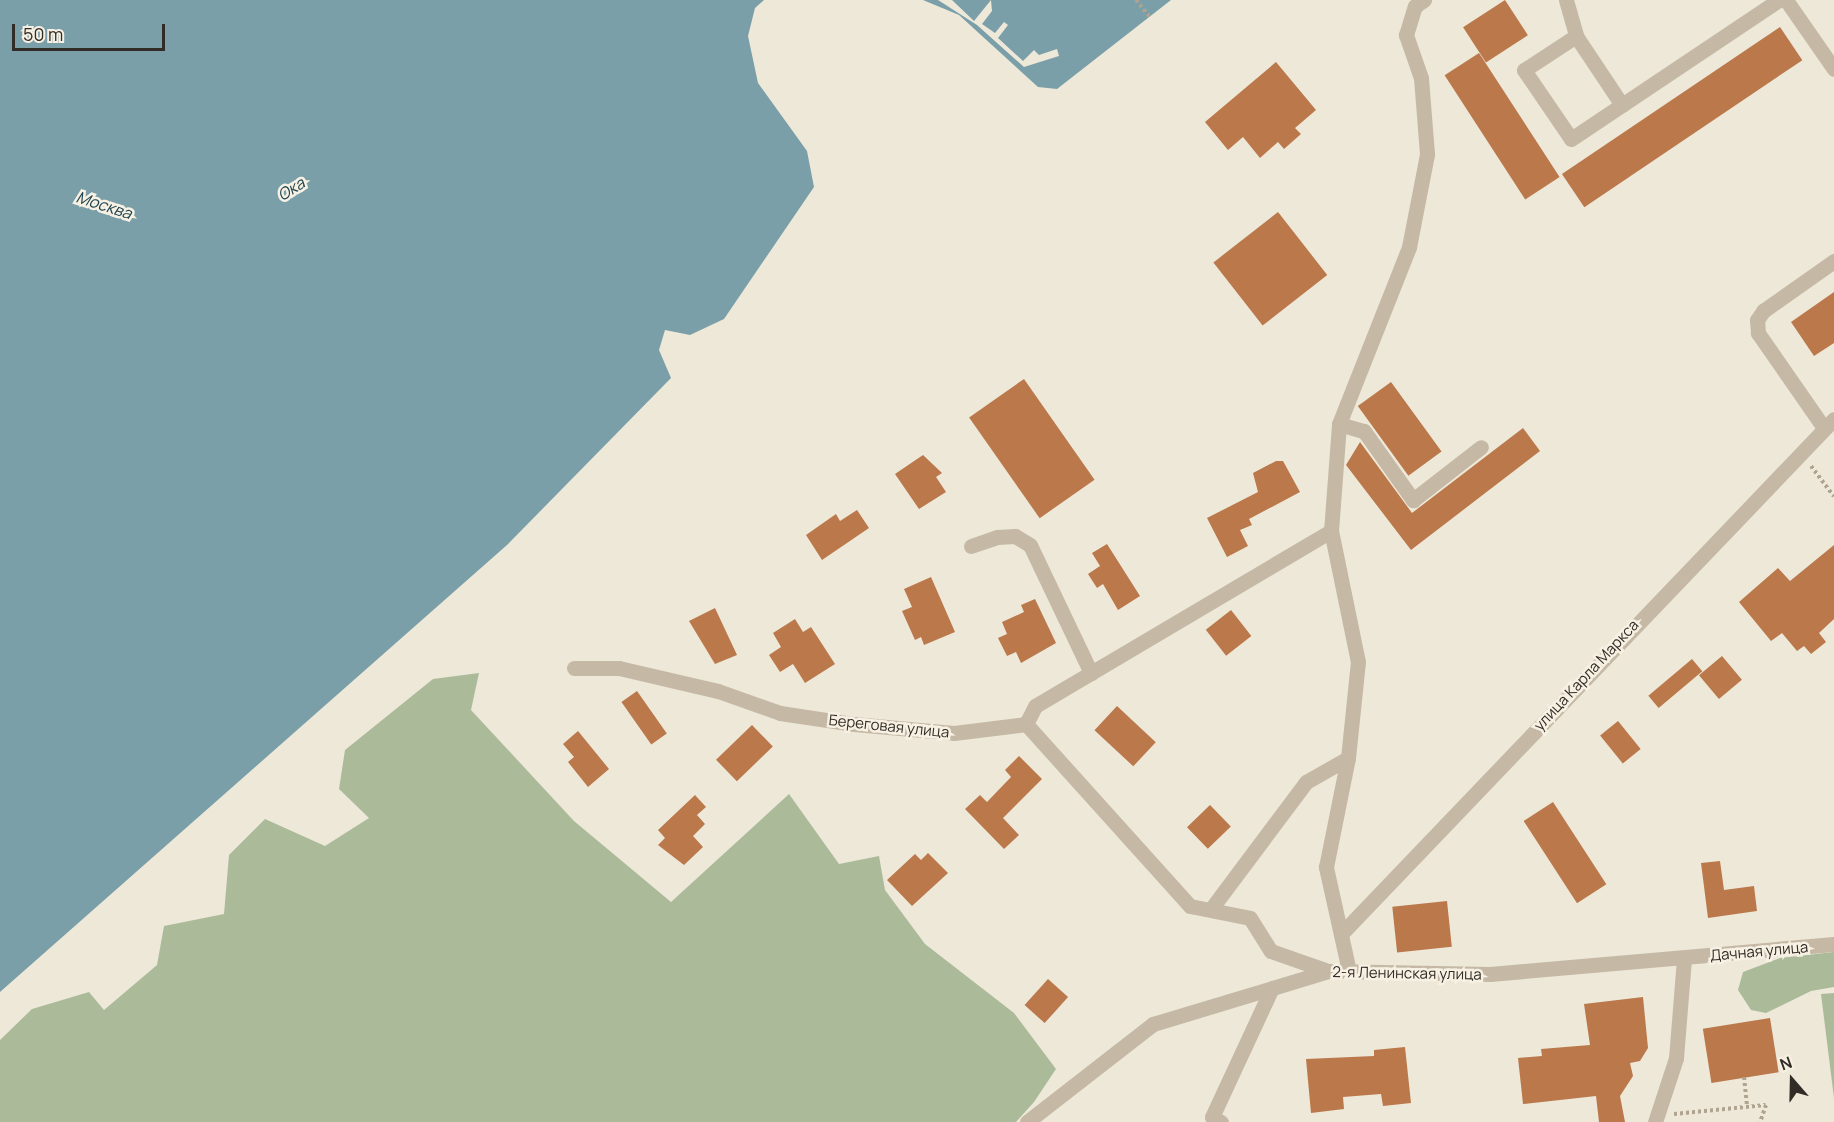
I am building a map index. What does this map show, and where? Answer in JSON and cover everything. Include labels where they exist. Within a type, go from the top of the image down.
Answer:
[{"type":"street","points":[[1349,971],[1326,867],[1348,758],[1358,662],[1331,531],[1339,424],[1409,247],[1426,154],[1421,78],[1406,34],[1414,6],[1424,0]]},
{"type":"street","points":[[1566,0],[1576,36],[1622,105]]},
{"type":"street","points":[[1576,36],[1524,70],[1571,139],[1779,0]]},
{"type":"street","points":[[1785,0],[1834,69]]},
{"type":"street","points":[[1829,423],[1758,333],[1757,320],[1762,311],[1834,261]]},
{"type":"street","name":"улица Карла Маркса","points":[[1341,934],[1799,451],[1829,423]]},
{"type":"street","points":[[1339,424],[1364,431],[1413,500],[1481,447]]},
{"type":"street","points":[[1328,971],[1271,951],[1250,918],[1190,906],[1026,724],[1035,706],[1331,531]]},
{"type":"street","points":[[971,546],[997,537],[1015,536],[1030,545],[1091,673]]},
{"type":"street","name":"Береговая улица","points":[[574,668],[619,668],[718,691],[780,713],[854,724],[954,733],[1026,724]]},
{"type":"street","points":[[1211,909],[1306,782],[1348,758]]},
{"type":"street","name":"Дачная улица","points":[[1684,958],[1834,944]]},
{"type":"street","points":[[1656,1119],[1676,1058],[1684,958]]},
{"type":"street","name":"2-я Ленинская улица","points":[[1027,1122],[1153,1024],[1328,971],[1490,974],[1684,958]]},
{"type":"street","points":[[1221,1122],[1212,1117],[1272,988]]},
{"type":"path","points":[[1136,0],[1150,17]]},
{"type":"path","points":[[1799,451],[1834,496]]},
{"type":"path","points":[[1744,1077],[1747,1107]]},
{"type":"path","points":[[1656,1119],[1766,1106],[1760,1122]]},
{"type":"green space","points":[[479,673],[471,710],[574,821],[671,902],[789,794],[839,864],[879,856],[885,890],[925,944],[1014,1013],[1056,1069],[1034,1102],[1016,1122],[0,1122],[0,1040],[32,1009],[89,992],[104,1010],[157,965],[164,926],[224,914],[229,855],[265,819],[325,846],[369,818],[339,789],[345,750],[433,679]]},
{"type":"green space","points":[[1834,952],[1834,987],[1811,991],[1766,1013],[1751,1010],[1738,990],[1743,972],[1780,958]]},
{"type":"green space","points":[[1834,993],[1834,1098],[1821,994]]},
{"type":"water","points":[[0,0],[764,0],[755,8],[748,36],[758,83],[807,151],[814,187],[724,319],[690,335],[665,330],[659,350],[671,378],[507,545],[0,992]]},
{"type":"water","points":[[923,0],[1171,0],[1057,89],[1038,87],[959,15]]},
{"type":"pier","points":[[938,0],[952,0],[974,21],[991,0],[992,11],[982,24],[995,33],[1004,22],[1008,25],[998,38],[1023,61],[1034,50],[1039,55],[1057,49],[1059,56],[1024,67],[977,25]]},
{"type":"building","points":[[1505,0],[1528,35],[1486,62],[1463,27]]},
{"type":"building","points":[[1780,27],[1802,60],[1584,207],[1562,174]]},
{"type":"building","points":[[1479,53],[1560,177],[1525,199],[1445,75]]},
{"type":"building","points":[[1276,62],[1316,110],[1295,128],[1301,134],[1284,149],[1278,142],[1260,158],[1243,137],[1228,150],[1205,122]]},
{"type":"building","points":[[1278,212],[1327,275],[1263,326],[1213,262]]},
{"type":"building","points":[[1834,292],[1834,343],[1814,356],[1791,322]]},
{"type":"building","points":[[1024,379],[1095,480],[1040,518],[969,417]]},
{"type":"building","points":[[1391,382],[1442,452],[1408,476],[1358,406]]},
{"type":"building","points":[[1523,428],[1540,451],[1411,550],[1346,465],[1360,442],[1412,513]]},
{"type":"building","points":[[923,455],[942,473],[936,477],[946,492],[919,509],[895,474]]},
{"type":"building","points":[[1276,461],[1283,461],[1300,492],[1249,519],[1252,525],[1240,530],[1248,546],[1227,557],[1207,518],[1258,492],[1253,473]]},
{"type":"building","points":[[857,510],[869,528],[822,560],[806,535],[836,514],[840,521]]},
{"type":"building","points":[[1107,544],[1140,596],[1118,610],[1103,584],[1097,588],[1088,574],[1100,566],[1092,553]]},
{"type":"building","points":[[1834,545],[1834,619],[1819,633],[1826,642],[1811,654],[1804,646],[1797,651],[1782,633],[1771,641],[1739,602],[1778,568],[1790,581]]},
{"type":"building","points":[[931,577],[955,632],[924,645],[921,637],[915,640],[902,611],[912,607],[904,589]]},
{"type":"building","points":[[1035,599],[1056,643],[1021,663],[1016,652],[1007,656],[998,638],[1007,634],[1002,622],[1024,612],[1021,605]]},
{"type":"building","points":[[715,608],[737,655],[715,664],[689,621]]},
{"type":"building","points":[[1231,610],[1251,636],[1226,656],[1206,630]]},
{"type":"building","points":[[795,619],[803,632],[811,627],[835,664],[805,683],[793,664],[780,672],[769,655],[781,647],[773,633]]},
{"type":"building","points":[[1722,656],[1742,680],[1719,699],[1699,675]]},
{"type":"building","points":[[1692,659],[1702,671],[1659,708],[1648,696]]},
{"type":"building","points":[[637,691],[667,734],[651,744],[621,702]]},
{"type":"building","points":[[1117,706],[1156,742],[1133,766],[1094,730]]},
{"type":"building","points":[[1618,721],[1641,749],[1623,763],[1600,735]]},
{"type":"building","points":[[752,725],[773,747],[737,781],[716,760]]},
{"type":"building","points":[[578,731],[609,769],[588,787],[568,762],[574,757],[563,744]]},
{"type":"building","points":[[1019,756],[1042,779],[1003,818],[1019,835],[1004,849],[965,809],[980,795],[987,802],[1011,777],[1005,770]]},
{"type":"building","points":[[695,795],[706,807],[697,815],[705,824],[693,836],[703,847],[684,865],[658,845],[665,838],[658,830]]},
{"type":"building","points":[[1553,802],[1606,884],[1577,903],[1524,821]]},
{"type":"building","points":[[1210,805],[1231,827],[1208,849],[1187,827]]},
{"type":"building","points":[[928,853],[948,873],[912,906],[887,880],[915,854],[921,860]]},
{"type":"building","points":[[1720,861],[1724,890],[1754,886],[1757,911],[1708,918],[1701,863]]},
{"type":"building","points":[[1447,901],[1452,947],[1397,952],[1392,907]]},
{"type":"building","points":[[1048,979],[1068,997],[1045,1023],[1025,1005]]},
{"type":"building","points":[[1643,997],[1648,1048],[1640,1061],[1630,1063],[1633,1076],[1620,1096],[1625,1122],[1599,1122],[1596,1096],[1523,1104],[1518,1058],[1542,1056],[1541,1049],[1590,1045],[1584,1004]]},
{"type":"building","points":[[1770,1018],[1779,1072],[1711,1083],[1703,1029]]},
{"type":"building","points":[[1405,1047],[1411,1103],[1383,1106],[1381,1094],[1343,1097],[1344,1109],[1311,1113],[1306,1059],[1374,1056],[1374,1050]]},
{"type":"water label","name":"Ока","points":[[291,189]]},
{"type":"water label","name":"Москва","points":[[104,205]]}]
